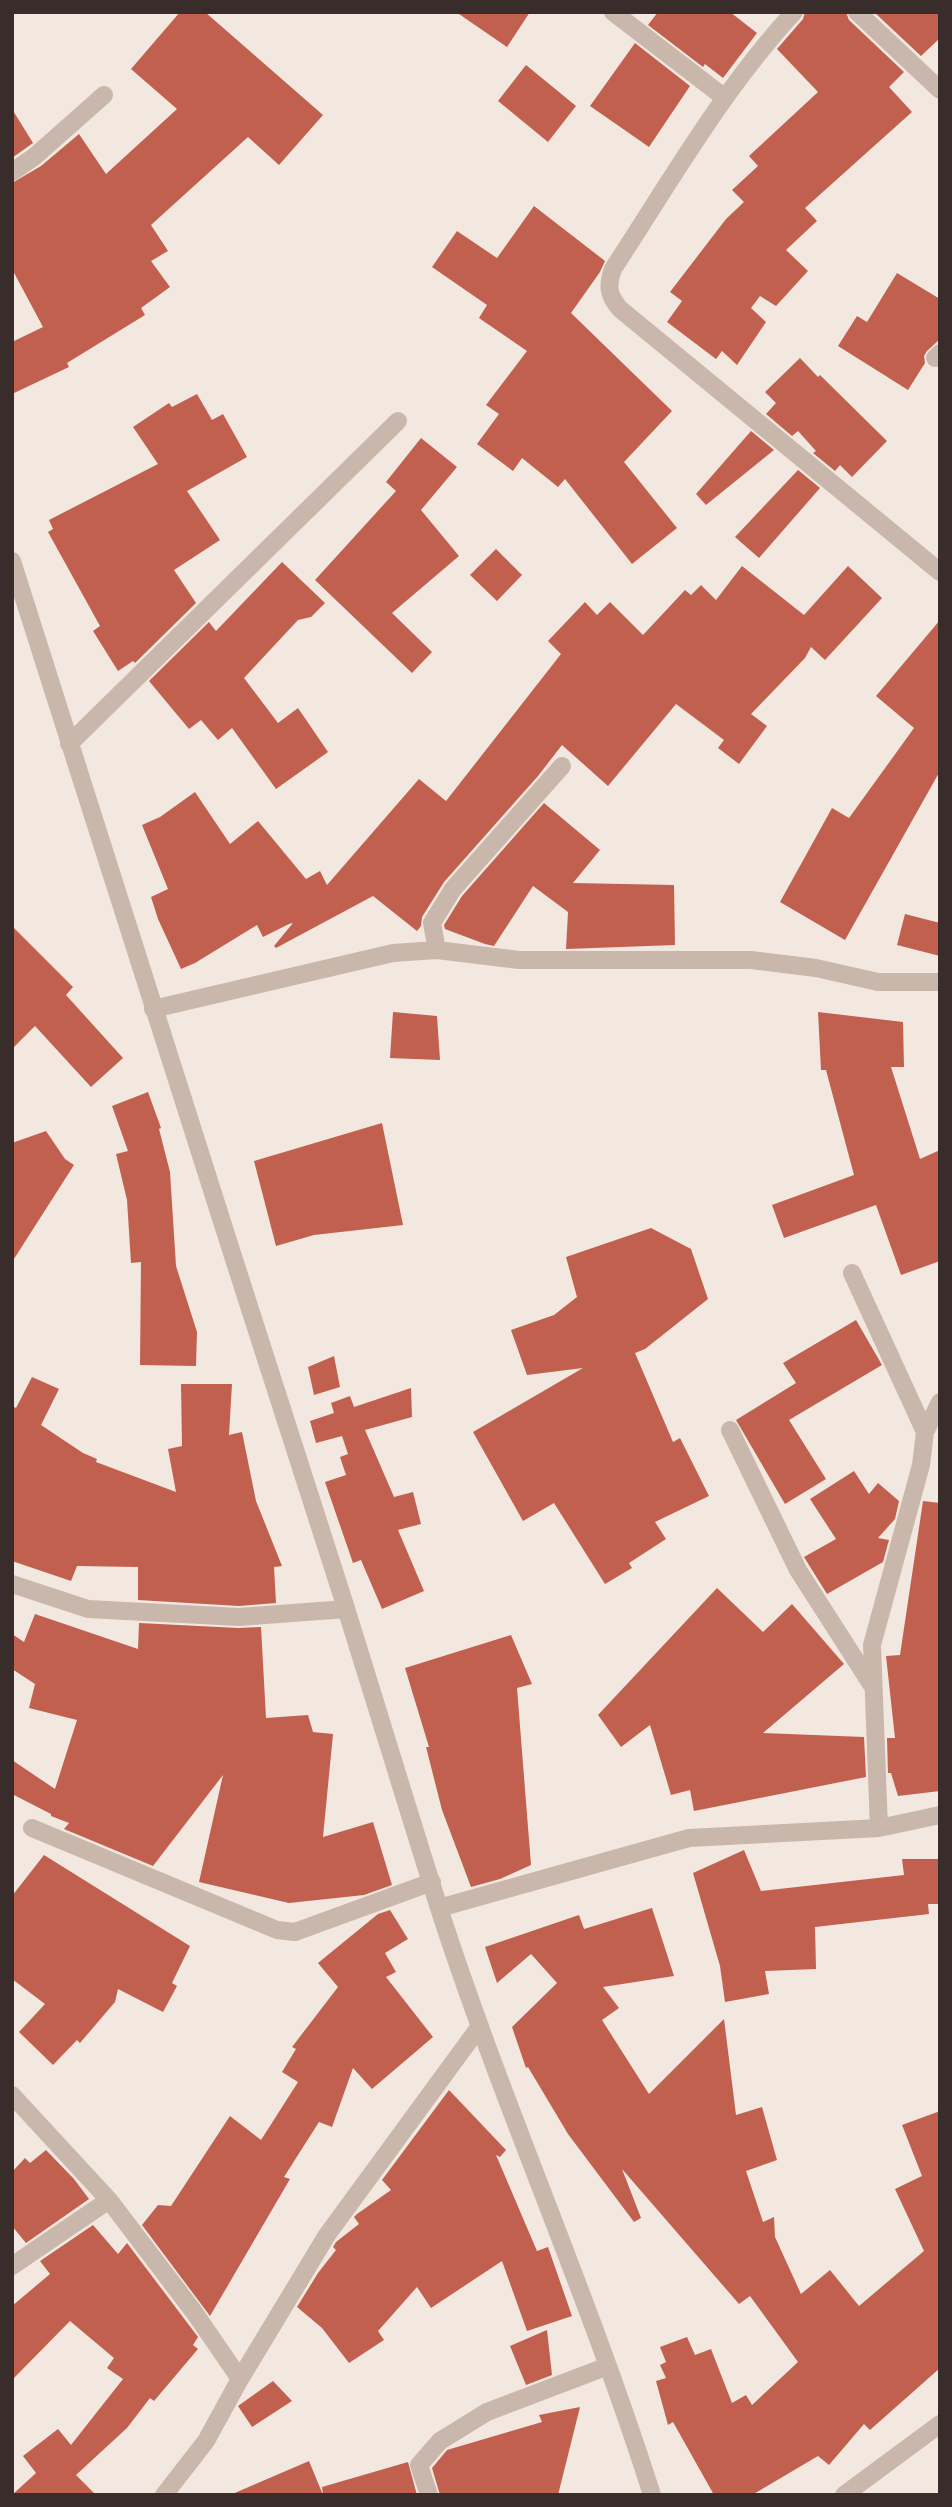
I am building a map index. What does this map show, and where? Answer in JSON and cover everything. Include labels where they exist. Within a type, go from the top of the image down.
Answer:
[{"type":"street","points":[[613,12],[725,98]]},
{"type":"street","points":[[794,12],[725,98],[613,269],[608,282],[609,297],[620,309],[940,572]]},
{"type":"street","points":[[857,12],[940,90]]},
{"type":"street","points":[[12,172],[34,157],[104,95]]},
{"type":"street","points":[[69,744],[398,421]]},
{"type":"street","points":[[12,561],[439,1908],[480,2026],[627,2416],[652,2495]]},
{"type":"street","points":[[437,950],[432,923],[453,889],[562,766]]},
{"type":"street","points":[[153,1009],[393,953],[437,950],[519,960],[751,960],[816,968],[878,982],[940,982]]},
{"type":"street","points":[[852,1273],[925,1432]]},
{"type":"street","points":[[879,1828],[872,1645],[921,1465],[925,1432],[940,1402]]},
{"type":"street","points":[[730,1430],[798,1570],[872,1684]]},
{"type":"street","points":[[12,1584],[88,1609],[239,1617],[346,1609]]},
{"type":"street","points":[[439,1908],[689,1838],[879,1828],[940,1815]]},
{"type":"street","points":[[32,1828],[277,1930],[295,1932],[432,1882]]},
{"type":"street","points":[[164,2495],[206,2441],[327,2235],[480,2026]]},
{"type":"street","points":[[12,2095],[108,2200],[194,2312],[240,2379]]},
{"type":"street","points":[[12,2266],[108,2200]]},
{"type":"street","points":[[429,2495],[419,2465],[440,2441],[487,2412],[608,2366]]},
{"type":"street","points":[[844,2495],[940,2424]]},
{"type":"building","points":[[180,12],[205,12],[323,115],[279,165],[248,137],[151,225],[168,251],[151,261],[170,287],[141,308],[145,315],[67,363],[69,367],[12,394],[12,342],[43,327],[12,269],[12,183],[41,166],[79,134],[106,174],[177,109],[131,69]]},
{"type":"building","points":[[456,12],[530,12],[507,47]]},
{"type":"building","points":[[658,12],[730,12],[757,33],[723,78],[705,64],[703,67],[648,25]]},
{"type":"building","points":[[805,12],[846,12],[849,20],[904,72],[889,87],[912,112],[805,208],[817,221],[786,250],[808,271],[776,306],[760,296],[751,308],[766,322],[737,365],[722,351],[716,359],[667,322],[682,301],[670,292],[726,219],[744,202],[732,190],[758,166],[749,156],[818,92],[777,49],[803,19]]},
{"type":"building","points":[[874,12],[940,12],[940,38],[921,56]]},
{"type":"building","points":[[635,43],[690,86],[649,147],[590,106]]},
{"type":"building","points":[[526,65],[576,106],[548,142],[498,101]]},
{"type":"building","points":[[12,109],[33,143],[12,158]]},
{"type":"building","points":[[534,206],[605,261],[571,313],[672,411],[624,462],[677,528],[632,564],[565,479],[558,487],[522,458],[513,471],[477,444],[499,414],[486,405],[527,351],[479,318],[487,305],[432,267],[457,231],[497,258]]},
{"type":"building","points":[[897,273],[940,299],[940,339],[927,351],[924,356],[925,363],[908,390],[838,346],[857,316],[867,322]]},
{"type":"building","points":[[800,358],[887,441],[852,477],[840,465],[835,471],[813,453],[816,451],[798,431],[792,436],[766,414],[776,403],[765,392]]},
{"type":"building","points":[[197,394],[212,420],[223,414],[247,457],[187,491],[220,540],[174,570],[196,603],[135,663],[133,661],[118,671],[93,631],[100,626],[48,532],[53,529],[49,520],[158,464],[133,427],[169,403],[172,407]]},
{"type":"building","points":[[751,431],[774,450],[706,505],[696,494]]},
{"type":"building","points":[[421,438],[457,467],[421,510],[459,556],[392,613],[432,652],[412,673],[315,580],[396,491],[386,482]]},
{"type":"building","points":[[798,470],[820,488],[759,558],[735,537]]},
{"type":"building","points":[[496,549],[522,575],[497,601],[470,575]]},
{"type":"building","points":[[282,562],[325,603],[311,617],[298,620],[244,678],[278,723],[298,708],[328,752],[276,789],[232,728],[218,740],[201,720],[189,729],[149,681],[209,622],[216,631]]},
{"type":"building","points":[[742,566],[804,615],[848,566],[882,598],[825,660],[811,647],[805,658],[751,714],[767,726],[739,764],[718,748],[724,740],[676,704],[608,786],[562,745],[444,882],[422,917],[417,931],[373,896],[276,948],[274,946],[293,923],[263,937],[257,925],[181,969],[151,897],[168,889],[142,825],[160,817],[195,792],[230,844],[258,821],[306,879],[320,871],[327,885],[419,779],[446,801],[561,654],[548,641],[585,602],[597,615],[610,602],[643,635],[685,590],[691,595],[701,585],[716,600]]},
{"type":"building","points":[[940,620],[940,771],[845,940],[780,902],[832,808],[849,818],[914,728],[876,696]]},
{"type":"building","points":[[544,803],[600,850],[573,883],[674,885],[675,945],[566,949],[568,912],[533,886],[494,946],[445,929],[444,925],[462,896]]},
{"type":"building","points":[[905,914],[940,923],[940,956],[897,945]]},
{"type":"building","points":[[12,926],[73,987],[66,995],[123,1058],[91,1087],[35,1026],[12,1049]]},
{"type":"building","points":[[393,1012],[437,1016],[440,1060],[390,1058]]},
{"type":"building","points":[[818,1012],[903,1022],[904,1067],[891,1067],[920,1159],[940,1150],[940,1261],[901,1275],[876,1205],[784,1238],[772,1205],[854,1175],[826,1070],[821,1070]]},
{"type":"building","points":[[148,1092],[161,1128],[159,1129],[170,1172],[176,1266],[197,1332],[196,1366],[140,1365],[141,1262],[131,1263],[127,1200],[116,1154],[128,1151],[112,1106]]},
{"type":"building","points":[[382,1123],[403,1225],[314,1235],[276,1246],[254,1161]]},
{"type":"building","points":[[46,1131],[65,1159],[74,1165],[12,1262],[12,1143]]},
{"type":"building","points":[[651,1228],[691,1249],[708,1299],[645,1349],[635,1353],[673,1442],[680,1438],[709,1496],[655,1522],[666,1539],[629,1563],[632,1568],[605,1584],[554,1503],[523,1521],[473,1432],[583,1368],[527,1375],[511,1330],[554,1315],[577,1297],[566,1257]]},
{"type":"building","points":[[856,1320],[882,1365],[789,1420],[826,1479],[785,1504],[736,1420],[796,1383],[783,1363]]},
{"type":"building","points":[[334,1356],[340,1387],[314,1395],[308,1367]]},
{"type":"building","points":[[32,1377],[59,1389],[41,1425],[83,1453],[97,1459],[96,1462],[176,1492],[168,1449],[182,1446],[181,1384],[232,1384],[229,1435],[242,1432],[256,1501],[282,1566],[274,1567],[276,1603],[239,1606],[138,1600],[138,1567],[77,1566],[71,1581],[12,1561],[12,1406],[16,1408]]},
{"type":"building","points":[[411,1388],[412,1417],[365,1430],[394,1497],[413,1492],[421,1524],[398,1530],[424,1591],[382,1609],[361,1560],[353,1563],[325,1482],[346,1475],[340,1457],[348,1454],[342,1436],[316,1443],[310,1421],[334,1413],[331,1403],[350,1396],[354,1407]]},
{"type":"building","points":[[854,1471],[869,1494],[878,1483],[899,1501],[895,1519],[878,1538],[889,1540],[883,1562],[827,1594],[804,1557],[836,1539],[810,1499]]},
{"type":"building","points":[[923,1501],[940,1503],[940,1791],[898,1796],[891,1773],[888,1773],[887,1738],[895,1738],[886,1656],[900,1655]]},
{"type":"building","points":[[717,1588],[763,1632],[792,1604],[844,1664],[763,1733],[864,1737],[866,1777],[694,1811],[690,1790],[671,1795],[650,1725],[621,1747],[598,1715]]},
{"type":"building","points":[[35,1614],[138,1649],[139,1623],[261,1627],[266,1718],[308,1715],[313,1732],[333,1734],[323,1837],[373,1822],[392,1885],[364,1895],[289,1903],[199,1882],[223,1775],[153,1866],[64,1829],[69,1823],[12,1794],[12,1760],[55,1789],[77,1720],[29,1708],[35,1684],[12,1669],[12,1634],[24,1642]]},
{"type":"building","points":[[511,1635],[532,1684],[517,1688],[531,1865],[500,1879],[471,1887],[442,1810],[426,1747],[429,1747],[405,1668]]},
{"type":"building","points":[[744,1850],[761,1891],[904,1875],[902,1859],[940,1859],[940,1904],[928,1904],[929,1914],[815,1927],[816,1969],[765,1971],[769,1994],[725,2002],[720,1966],[693,1873]]},
{"type":"building","points":[[44,1855],[190,1946],[172,1983],[177,1986],[163,2012],[118,1989],[115,2002],[80,2043],[77,2040],[53,2065],[19,2032],[45,2004],[12,1979],[12,1896]]},
{"type":"building","points":[[652,1908],[674,1976],[603,1987],[619,2008],[602,2020],[649,2094],[724,2019],[736,2115],[762,2107],[777,2160],[746,2171],[763,2222],[774,2217],[775,2237],[801,2294],[830,2270],[859,2306],[924,2251],[895,2189],[922,2176],[902,2125],[940,2111],[940,2368],[870,2430],[864,2424],[829,2465],[818,2456],[752,2495],[714,2495],[673,2422],[668,2425],[656,2381],[666,2378],[660,2365],[666,2362],[660,2347],[687,2337],[695,2355],[711,2349],[732,2403],[746,2395],[752,2405],[798,2362],[750,2296],[739,2304],[622,2169],[641,2218],[634,2222],[568,2134],[528,2067],[526,2068],[512,2027],[557,1983],[531,1954],[497,1983],[485,1947],[579,1915],[584,1929]]},
{"type":"building","points":[[390,1910],[408,1939],[385,1953],[396,1972],[386,1977],[433,2037],[372,2089],[353,2068],[332,2127],[319,2122],[284,2177],[290,2179],[210,2316],[142,2225],[158,2205],[171,2206],[230,2116],[261,2140],[298,2082],[282,2072],[296,2049],[292,2047],[338,1987],[318,1963],[378,1914]]},
{"type":"building","points":[[449,2090],[506,2150],[500,2157],[496,2155],[537,2251],[548,2247],[572,2316],[527,2331],[502,2261],[431,2308],[417,2287],[378,2331],[384,2340],[349,2363],[322,2328],[297,2307],[336,2250],[333,2247],[336,2242],[359,2224],[354,2217],[391,2190],[382,2180]]},
{"type":"building","points":[[46,2150],[89,2199],[26,2243],[12,2226],[12,2172],[25,2158],[30,2163]]},
{"type":"building","points":[[93,2225],[118,2254],[127,2243],[198,2337],[193,2345],[198,2349],[154,2401],[150,2398],[127,2428],[76,2475],[96,2495],[12,2495],[36,2473],[23,2456],[58,2429],[71,2445],[123,2379],[107,2368],[114,2358],[70,2321],[12,2380],[12,2306],[50,2274],[40,2261]]},
{"type":"building","points":[[547,2330],[552,2375],[526,2385],[510,2346]]},
{"type":"building","points":[[273,2381],[292,2401],[252,2427],[238,2406]]},
{"type":"building","points":[[580,2407],[558,2495],[440,2495],[432,2468],[447,2450],[542,2422],[539,2415]]},
{"type":"building","points":[[309,2461],[323,2495],[230,2495]]},
{"type":"building","points":[[408,2462],[417,2495],[323,2495],[322,2487]]}]
